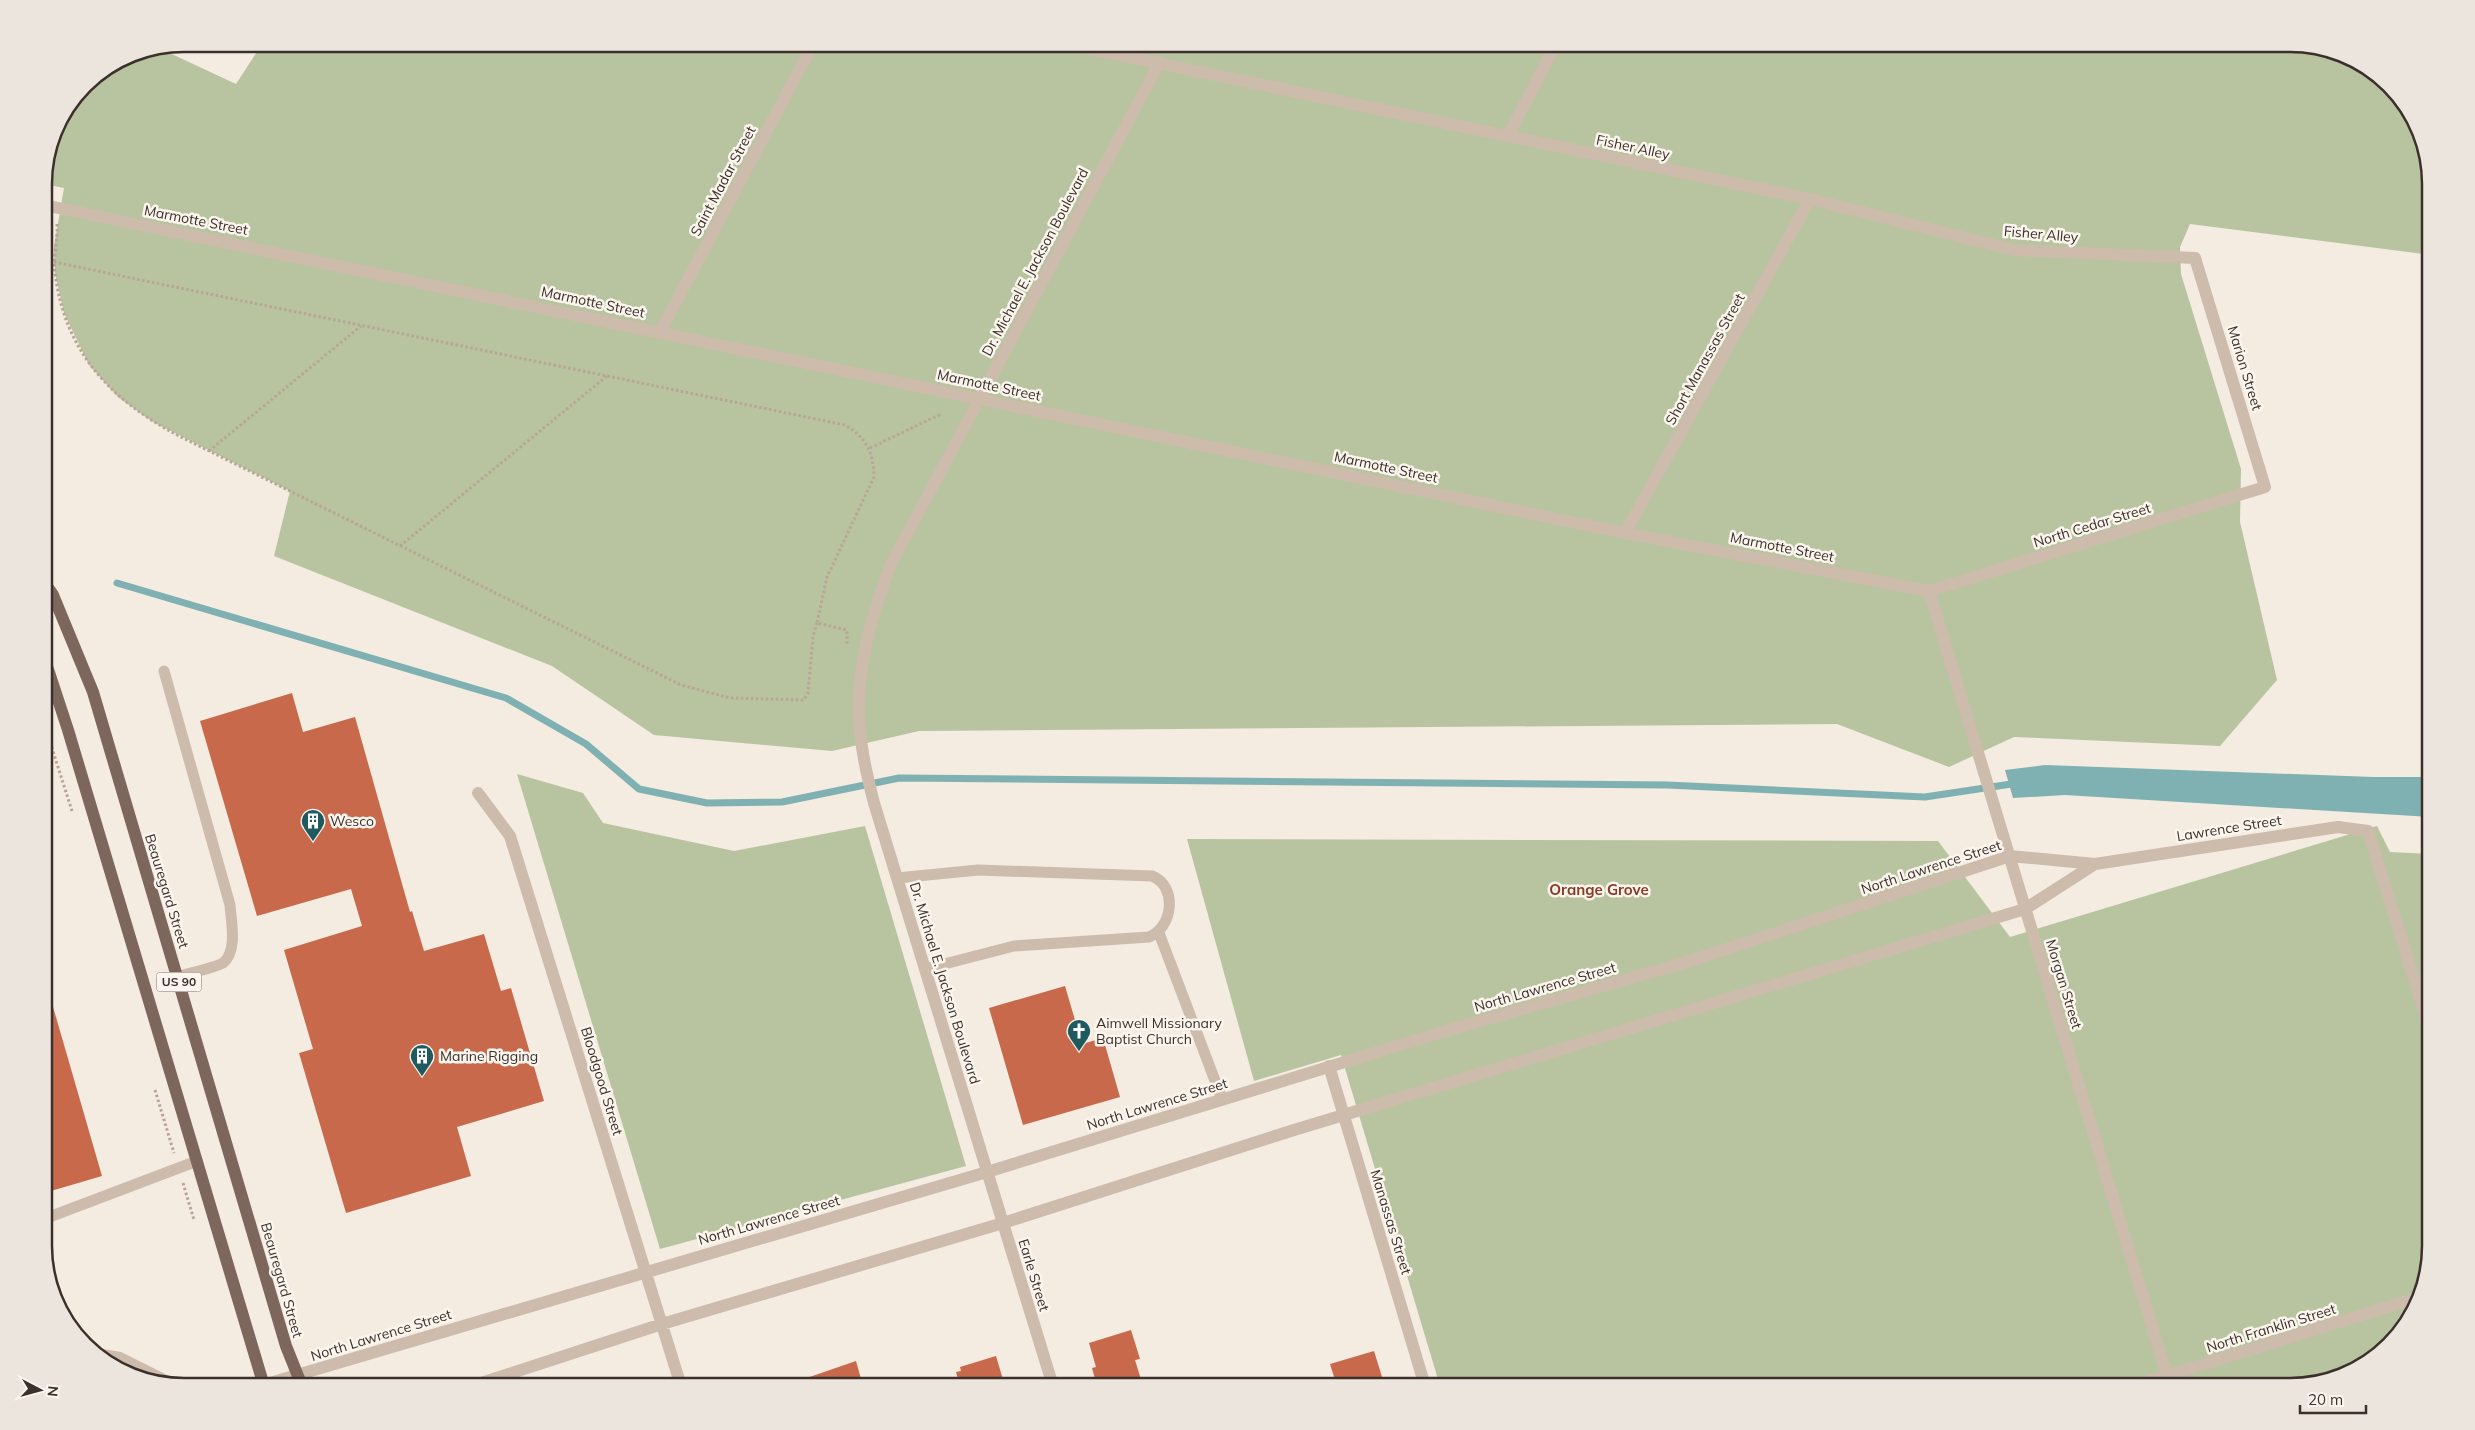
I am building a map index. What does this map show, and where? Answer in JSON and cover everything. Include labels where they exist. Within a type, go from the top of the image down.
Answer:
[{"type":"main road","name":"Beauregard Street","points":[[53,595],[92,692],[286,1346],[298,1378]]},
{"type":"main road","name":"US 90","points":[[53,687],[197,1161],[260,1378]]},
{"type":"street","points":[[1508,136],[1552,52]]},
{"type":"street","name":"Saint Madar Street","points":[[660,332],[808,53]]},
{"type":"street","name":"Fisher Alley","points":[[1111,53],[1810,199],[2014,250],[2195,258]]},
{"type":"street","name":"Dr. Michael E. Jackson Boulevard","points":[[987,1172],[874,803],[863,761],[859,707],[865,648],[875,607],[891,564],[1160,62]]},
{"type":"street","name":"Short Manassas Street","points":[[1625,533],[1810,199]]},
{"type":"street","name":"Marmotte Street","points":[[53,207],[1625,533],[1929,591]]},
{"type":"street","name":"Marion Street","points":[[2195,258],[2265,487]]},
{"type":"street","name":"North Cedar Street","points":[[1929,591],[2265,487]]},
{"type":"street","name":"Morgan Street","points":[[1929,591],[2168,1378]]},
{"type":"street","name":"Bloodgood Street","points":[[478,793],[510,836],[679,1378]]},
{"type":"street","name":"Lawrence Street","points":[[2094,864],[2338,827],[2368,831],[2422,1000]]},
{"type":"street","name":"North Lawrence Street","points":[[309,1378],[646,1272],[987,1172],[1329,1066],[1688,962],[2010,856],[2094,864]]},
{"type":"street","points":[[497,1378],[662,1324],[2025,909],[2094,864]]},
{"type":"street","name":"Manassas Street","points":[[1329,1066],[1423,1378]]},
{"type":"street","name":"Earle Street","points":[[987,1172],[1050,1378]]},
{"type":"street","name":"North Franklin Street","points":[[2178,1378],[2410,1300]]},
{"type":"street","points":[[115,1357],[148,1372]]},
{"type":"lane","points":[[164,671],[230,905],[232,936],[231,951],[223,963],[177,977]]},
{"type":"lane","points":[[897,878],[978,870],[1152,876],[1159,879],[1166,886],[1169,897],[1167,919],[1159,933],[1149,937],[1014,946],[925,969]]},
{"type":"lane","points":[[1159,933],[1222,1099]]},
{"type":"lane","points":[[53,1217],[197,1161]]},
{"type":"path","points":[[54,262],[833,421],[856,432],[870,448],[874,477],[827,577],[813,637],[808,694],[804,700],[730,698],[681,685],[209,451],[133,409],[104,383],[89,365],[64,313],[54,262],[58,224]]},
{"type":"path","points":[[209,451],[362,325]]},
{"type":"path","points":[[400,546],[608,376]]},
{"type":"path","points":[[870,448],[941,414]]},
{"type":"path","points":[[817,623],[847,630],[847,649]]},
{"type":"green space","points":[[2290,52],[2324,57],[2356,70],[2384,91],[2400,111],[2409,126],[2420,159],[2422,176],[2422,254],[2190,224],[2180,247],[2181,274],[2241,469],[2240,522],[2277,680],[2220,746],[2014,737],[1949,767],[1837,724],[919,731],[832,751],[654,735],[552,666],[274,556],[290,491],[153,422],[118,397],[89,365],[64,313],[55,273],[54,247],[64,188],[53,186],[53,176],[60,142],[70,119],[91,91],[111,75],[126,66],[159,55],[171,54],[236,84],[256,53]]},
{"type":"green space","points":[[517,774],[583,793],[603,823],[734,851],[865,826],[966,1166],[660,1249]]},
{"type":"green space","points":[[2377,826],[2390,852],[2422,854],[2421,1262],[2418,1279],[2405,1311],[2384,1339],[2356,1360],[2341,1367],[2324,1373],[2290,1378],[1438,1378],[1341,1055],[1254,1081],[1187,839],[1938,841],[2010,937]]},
{"type":"water","points":[[2045,765],[2373,777],[2422,777],[2422,816],[2065,795],[2013,798],[2005,770]]},
{"type":"building","name":"Marine Rigging","points":[[292,693],[303,732],[355,717],[410,912],[412,911],[424,951],[484,934],[501,991],[511,988],[544,1101],[457,1127],[471,1176],[346,1213],[299,1053],[313,1049],[284,950],[362,926],[351,889],[257,916],[200,721]]},
{"type":"building","name":"Aimwell Missionary Baptist Church","points":[[1065,986],[1082,1044],[1103,1038],[1120,1097],[1023,1125],[989,1008]]},
{"type":"building","points":[[53,1007],[102,1176],[53,1190]]},
{"type":"building","points":[[1131,1330],[1140,1359],[1135,1360],[1141,1378],[1095,1378],[1092,1368],[1096,1367],[1089,1343]]},
{"type":"building","points":[[1374,1351],[1382,1378],[1334,1378],[1330,1364]]},
{"type":"building","points":[[996,1356],[1003,1378],[958,1378],[956,1372],[961,1371],[960,1367]]},
{"type":"building","points":[[856,1361],[861,1378],[807,1378]]},
{"type":"waterway","points":[[117,583],[506,698],[586,744],[639,789],[707,803],[782,802],[899,778],[1667,785],[1925,797],[2018,783]]},
{"type":"place","name":"Wesco","points":[[313,842]]},
{"type":"place","name":"Aimwell Missionary Baptist Church","points":[[1079,1052]]},
{"type":"place","name":"Marine Rigging","points":[[422,1077]]},
{"type":"district","name":"Orange Grove","points":[[1599,890]]}]
